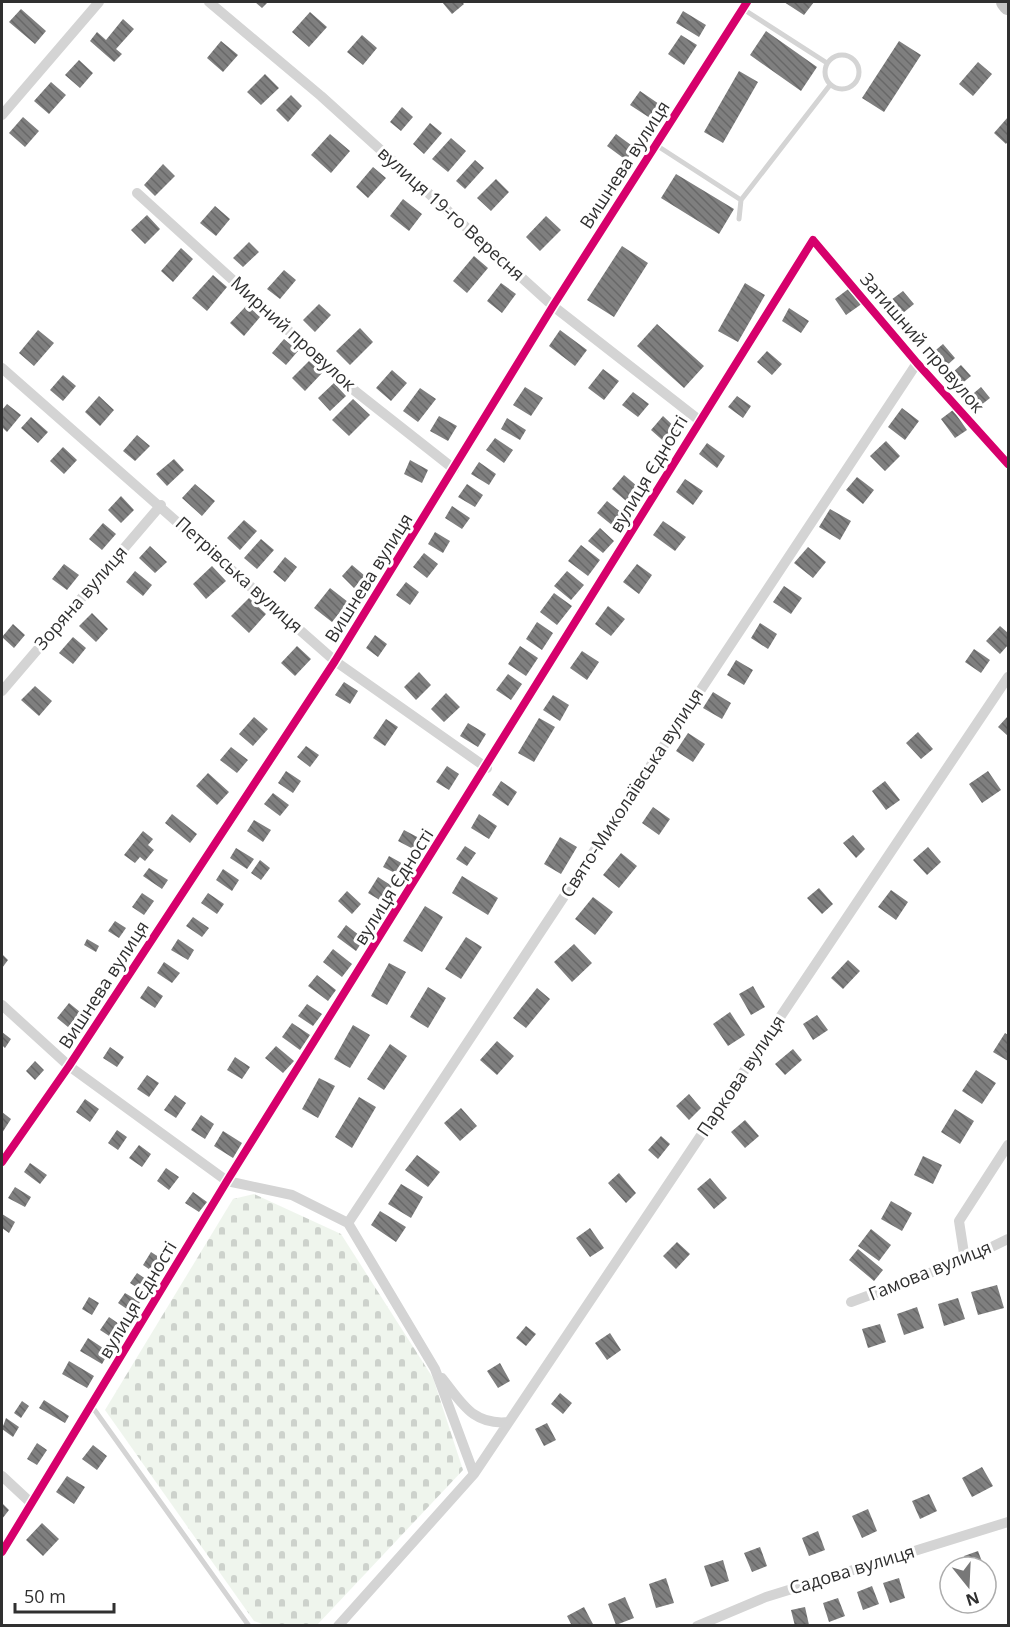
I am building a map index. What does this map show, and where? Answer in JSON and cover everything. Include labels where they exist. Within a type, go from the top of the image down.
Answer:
[{"type":"highway","points":[[1005,2],[1008,6]]},
{"type":"street","points":[[2,115],[99,2]]},
{"type":"street","name":"вулиця 19-го Вересня","points":[[209,2],[321,96],[553,306],[699,420]]},
{"type":"street","name":"Вишнева вулиця","points":[[2,1161],[69,1065],[335,661],[553,306],[745,5]]},
{"type":"street","name":"Мирний провулок","points":[[137,193],[355,391],[454,469]]},
{"type":"street","name":"Затишний провулок","points":[[813,240],[917,363],[1008,464]]},
{"type":"street","name":"вулиця Єдності","points":[[2,1552],[30,1502],[227,1181],[487,768],[699,420],[813,240]]},
{"type":"street","name":"Свято-Миколаївська вулиця","points":[[348,1223],[917,363]]},
{"type":"street","name":"Петрівська вулиця","points":[[2,368],[161,505],[335,661],[487,768]]},
{"type":"street","name":"Зоряна вулиця","points":[[2,691],[161,505]]},
{"type":"street","name":"Паркова вулиця","points":[[338,1626],[474,1474],[1008,677]]},
{"type":"street","points":[[2,1005],[69,1065],[227,1181],[292,1195],[348,1223],[435,1369],[465,1407],[479,1419],[495,1423],[509,1422]]},
{"type":"street","points":[[965,1260],[959,1221],[1008,1145]]},
{"type":"street","name":"Гамова вулиця","points":[[851,1302],[965,1260],[1008,1239]]},
{"type":"street","points":[[435,1369],[474,1474]]},
{"type":"street","points":[[2,1476],[30,1502]]},
{"type":"street","name":"Садова вулиця","points":[[697,1626],[766,1597],[1008,1522]]},
{"type":"lane","points":[[745,5],[827,63]]},
{"type":"lane","points":[[846,55],[856,62],[858,79],[849,88],[837,89],[830,85],[824,71],[827,63],[834,57],[846,55]]},
{"type":"lane","points":[[739,219],[741,200],[830,85]]},
{"type":"lane","points":[[656,145],[741,200]]},
{"type":"lane","points":[[91,1405],[249,1626]]},
{"type":"green space","points":[[254,1194],[341,1234],[433,1378],[463,1470],[317,1625],[265,1625],[254,1621],[105,1410],[233,1199]]},
{"type":"building","points":[[255,2],[268,2],[262,8]]},
{"type":"building","points":[[442,2],[462,2],[464,4],[452,14]]},
{"type":"building","points":[[784,2],[814,2],[804,15]]},
{"type":"building","points":[[21,9],[46,31],[35,44],[9,22]]},
{"type":"building","points":[[683,11],[706,25],[699,37],[676,23]]},
{"type":"building","points":[[310,12],[327,27],[309,47],[292,32]]},
{"type":"building","points":[[123,19],[134,29],[116,49],[122,54],[114,62],[90,41],[97,32],[106,40]]},
{"type":"building","points":[[766,31],[817,67],[801,91],[750,55]]},
{"type":"building","points":[[362,35],[377,48],[363,65],[347,52]]},
{"type":"building","points":[[681,35],[697,45],[684,65],[668,54]]},
{"type":"building","points":[[221,41],[238,55],[223,72],[207,58]]},
{"type":"building","points":[[899,41],[921,55],[884,112],[862,98]]},
{"type":"building","points":[[79,60],[93,73],[80,88],[65,75]]},
{"type":"building","points":[[978,62],[992,74],[973,96],[959,84]]},
{"type":"building","points":[[739,71],[758,82],[723,143],[704,132]]},
{"type":"building","points":[[265,74],[279,88],[261,105],[247,92]]},
{"type":"building","points":[[51,82],[66,95],[49,114],[34,101]]},
{"type":"building","points":[[640,91],[659,104],[650,118],[630,105]]},
{"type":"building","points":[[291,95],[302,106],[288,122],[276,110]]},
{"type":"building","points":[[402,107],[413,117],[401,131],[390,122]]},
{"type":"building","points":[[23,117],[39,131],[25,147],[9,133]]},
{"type":"building","points":[[1008,117],[1008,141],[1006,144],[994,133]]},
{"type":"building","points":[[430,123],[442,133],[424,154],[413,144]]},
{"type":"building","points":[[330,134],[350,151],[331,173],[311,155]]},
{"type":"building","points":[[616,134],[635,148],[626,160],[607,146]]},
{"type":"building","points":[[451,138],[466,151],[448,172],[432,159]]},
{"type":"building","points":[[475,160],[484,168],[465,189],[456,181]]},
{"type":"building","points":[[163,164],[175,176],[155,196],[144,185]]},
{"type":"building","points":[[373,167],[386,178],[368,198],[356,187]]},
{"type":"building","points":[[676,174],[734,209],[719,234],[661,198]]},
{"type":"building","points":[[496,179],[509,192],[491,211],[477,198]]},
{"type":"building","points":[[403,199],[422,214],[409,231],[390,216]]},
{"type":"building","points":[[215,206],[230,219],[216,236],[200,223]]},
{"type":"building","points":[[147,215],[160,229],[145,244],[131,230]]},
{"type":"building","points":[[546,216],[561,230],[540,251],[526,237]]},
{"type":"building","points":[[249,242],[259,252],[243,267],[233,258]]},
{"type":"building","points":[[622,246],[648,263],[614,317],[587,300]]},
{"type":"building","points":[[181,248],[193,259],[173,282],[161,271]]},
{"type":"building","points":[[474,256],[488,268],[467,293],[453,281]]},
{"type":"building","points":[[284,270],[296,280],[280,299],[267,289]]},
{"type":"building","points":[[213,275],[227,287],[207,311],[192,298]]},
{"type":"building","points":[[501,283],[516,294],[502,313],[487,301]]},
{"type":"building","points":[[745,283],[765,295],[738,342],[718,331]]},
{"type":"building","points":[[851,287],[863,303],[846,315],[835,299]]},
{"type":"building","points":[[903,291],[914,304],[898,317],[887,303]]},
{"type":"building","points":[[319,304],[331,315],[315,332],[303,320]]},
{"type":"building","points":[[247,305],[260,317],[244,336],[230,323]]},
{"type":"building","points":[[789,308],[809,321],[801,333],[782,321]]},
{"type":"building","points":[[657,324],[704,366],[684,388],[637,346]]},
{"type":"building","points":[[360,328],[373,342],[350,365],[336,351]]},
{"type":"building","points":[[38,330],[54,343],[34,366],[19,353]]},
{"type":"building","points":[[560,330],[587,350],[575,366],[549,346]]},
{"type":"building","points":[[284,339],[298,351],[286,365],[272,353]]},
{"type":"building","points":[[943,344],[955,358],[943,369],[930,355]]},
{"type":"building","points":[[767,351],[782,364],[772,375],[757,362]]},
{"type":"building","points":[[309,361],[322,373],[305,391],[292,378]]},
{"type":"building","points":[[961,365],[971,376],[955,389],[946,378]]},
{"type":"building","points":[[603,369],[619,381],[604,400],[588,388]]},
{"type":"building","points":[[392,370],[407,383],[391,401],[376,388]]},
{"type":"building","points":[[63,375],[76,386],[63,401],[50,390]]},
{"type":"building","points":[[334,383],[346,396],[330,411],[318,398]]},
{"type":"building","points":[[525,387],[543,398],[531,416],[513,405]]},
{"type":"building","points":[[981,387],[990,398],[976,409],[968,398]]},
{"type":"building","points":[[420,388],[436,399],[418,422],[403,411]]},
{"type":"building","points":[[633,392],[649,404],[638,417],[622,405]]},
{"type":"building","points":[[99,396],[114,410],[100,426],[85,412]]},
{"type":"building","points":[[737,396],[751,406],[743,418],[728,407]]},
{"type":"building","points":[[353,399],[370,415],[349,436],[332,420]]},
{"type":"building","points":[[7,404],[21,415],[7,432],[2,427],[2,410]]},
{"type":"building","points":[[902,408],[919,421],[905,440],[888,427]]},
{"type":"building","points":[[953,410],[967,430],[955,438],[941,419]]},
{"type":"building","points":[[439,416],[457,426],[448,441],[430,431]]},
{"type":"building","points":[[663,416],[680,432],[668,445],[651,430]]},
{"type":"building","points":[[31,417],[48,432],[38,443],[21,428]]},
{"type":"building","points":[[507,418],[526,430],[520,440],[501,429]]},
{"type":"building","points":[[137,435],[150,446],[135,461],[123,451]]},
{"type":"building","points":[[495,438],[513,450],[504,463],[486,450]]},
{"type":"building","points":[[886,441],[900,456],[885,471],[870,456]]},
{"type":"building","points":[[707,443],[725,456],[717,468],[699,454]]},
{"type":"building","points":[[63,447],[77,460],[64,474],[50,461]]},
{"type":"building","points":[[174,459],[184,470],[167,486],[156,474]]},
{"type":"building","points":[[410,460],[428,470],[422,483],[404,474]]},
{"type":"building","points":[[479,462],[496,474],[489,485],[471,474]]},
{"type":"building","points":[[624,475],[644,492],[632,506],[612,489]]},
{"type":"building","points":[[857,477],[874,490],[863,504],[846,490]]},
{"type":"building","points":[[685,479],[703,491],[693,505],[676,492]]},
{"type":"building","points":[[195,484],[215,501],[202,516],[182,498]]},
{"type":"building","points":[[467,484],[483,495],[475,507],[458,497]]},
{"type":"building","points":[[121,496],[134,510],[121,523],[108,510]]},
{"type":"building","points":[[607,501],[628,518],[618,530],[597,513]]},
{"type":"building","points":[[452,506],[470,518],[462,529],[445,518]]},
{"type":"building","points":[[830,509],[851,521],[840,540],[819,527]]},
{"type":"building","points":[[244,520],[257,531],[240,550],[227,538]]},
{"type":"building","points":[[663,521],[686,537],[675,551],[653,535]]},
{"type":"building","points":[[103,523],[116,534],[102,550],[89,539]]},
{"type":"building","points":[[600,528],[614,541],[603,553],[588,541]]},
{"type":"building","points":[[435,532],[450,541],[443,553],[428,544]]},
{"type":"building","points":[[261,539],[274,550],[257,569],[244,558]]},
{"type":"building","points":[[581,545],[600,560],[588,576],[568,561]]},
{"type":"building","points":[[150,546],[167,562],[155,573],[139,558]]},
{"type":"building","points":[[808,547],[826,562],[813,578],[794,563]]},
{"type":"building","points":[[424,553],[438,564],[427,578],[413,567]]},
{"type":"building","points":[[285,557],[297,567],[285,582],[273,572]]},
{"type":"building","points":[[64,564],[79,575],[67,590],[52,579]]},
{"type":"building","points":[[637,564],[652,575],[639,594],[623,582]]},
{"type":"building","points":[[352,565],[365,576],[354,588],[342,576]]},
{"type":"building","points":[[212,566],[226,581],[206,599],[193,584]]},
{"type":"building","points":[[135,571],[152,585],[143,596],[126,582]]},
{"type":"building","points":[[567,571],[584,585],[571,600],[554,586]]},
{"type":"building","points":[[406,582],[419,592],[410,605],[396,595]]},
{"type":"building","points":[[784,586],[802,598],[791,614],[773,602]]},
{"type":"building","points":[[330,588],[348,602],[332,622],[314,608]]},
{"type":"building","points":[[554,593],[572,606],[557,625],[540,612]]},
{"type":"building","points":[[249,598],[266,614],[249,633],[231,616]]},
{"type":"building","points":[[608,606],[625,619],[611,636],[595,624]]},
{"type":"building","points":[[92,613],[108,629],[96,642],[79,626]]},
{"type":"building","points":[[537,622],[553,633],[542,650],[526,639]]},
{"type":"building","points":[[760,623],[777,634],[768,649],[751,638]]},
{"type":"building","points":[[13,624],[25,635],[14,648],[2,637]]},
{"type":"building","points":[[1000,626],[1008,633],[1008,645],[1000,654],[986,641]]},
{"type":"building","points":[[375,635],[387,644],[378,657],[366,648]]},
{"type":"building","points":[[73,637],[86,648],[73,664],[59,653]]},
{"type":"building","points":[[297,646],[311,659],[295,676],[281,663]]},
{"type":"building","points":[[520,646],[538,658],[526,676],[508,664]]},
{"type":"building","points":[[974,649],[990,660],[981,673],[965,662]]},
{"type":"building","points":[[582,651],[599,662],[587,680],[570,668]]},
{"type":"building","points":[[736,660],[753,670],[744,685],[727,675]]},
{"type":"building","points":[[419,672],[431,685],[416,700],[404,687]]},
{"type":"building","points":[[508,674],[522,684],[511,700],[496,690]]},
{"type":"building","points":[[344,682],[358,691],[350,704],[335,695]]},
{"type":"building","points":[[35,686],[52,701],[39,716],[21,700]]},
{"type":"building","points":[[713,692],[731,703],[722,719],[703,708]]},
{"type":"building","points":[[446,693],[460,707],[444,722],[431,709]]},
{"type":"building","points":[[553,695],[569,705],[560,721],[543,710]]},
{"type":"building","points":[[1008,716],[1008,736],[998,727]]},
{"type":"building","points":[[254,717],[268,729],[253,746],[239,734]]},
{"type":"building","points":[[539,718],[555,727],[534,762],[518,753]]},
{"type":"building","points":[[386,719],[398,727],[385,746],[373,738]]},
{"type":"building","points":[[468,723],[486,734],[478,747],[460,736]]},
{"type":"building","points":[[918,732],[933,749],[921,759],[906,743]]},
{"type":"building","points":[[688,733],[705,744],[693,762],[676,751]]},
{"type":"building","points":[[306,746],[319,755],[310,767],[297,757]]},
{"type":"building","points":[[231,747],[248,760],[237,773],[220,760]]},
{"type":"building","points":[[447,766],[459,774],[449,790],[436,782]]},
{"type":"building","points":[[286,771],[301,781],[293,793],[278,783]]},
{"type":"building","points":[[988,771],[1001,790],[982,803],[969,784]]},
{"type":"building","points":[[208,773],[229,792],[217,805],[196,786]]},
{"type":"building","points":[[501,781],[517,792],[508,806],[492,795]]},
{"type":"building","points":[[885,781],[900,800],[886,810],[872,791]]},
{"type":"building","points":[[273,793],[289,805],[280,816],[264,804]]},
{"type":"building","points":[[653,807],[670,819],[659,835],[642,823]]},
{"type":"building","points":[[172,814],[197,834],[190,843],[165,823]]},
{"type":"building","points":[[479,814],[497,826],[489,839],[471,828]]},
{"type":"building","points":[[254,820],[271,830],[263,842],[247,831]]},
{"type":"building","points":[[404,830],[421,839],[415,850],[398,841]]},
{"type":"building","points":[[143,831],[153,839],[148,845],[154,850],[145,861],[140,857],[135,863],[124,855]]},
{"type":"building","points":[[853,835],[865,849],[856,858],[843,843]]},
{"type":"building","points":[[560,837],[577,847],[561,874],[544,864]]},
{"type":"building","points":[[465,846],[476,853],[467,866],[456,859]]},
{"type":"building","points":[[928,847],[941,862],[927,875],[913,860]]},
{"type":"building","points":[[236,848],[254,859],[247,869],[230,858]]},
{"type":"building","points":[[621,853],[637,866],[619,888],[603,875]]},
{"type":"building","points":[[389,856],[405,865],[399,875],[383,867]]},
{"type":"building","points":[[260,860],[270,868],[261,880],[251,873]]},
{"type":"building","points":[[149,868],[168,880],[162,889],[143,876]]},
{"type":"building","points":[[223,869],[239,880],[232,891],[216,880]]},
{"type":"building","points":[[462,876],[498,898],[488,915],[452,893]]},
{"type":"building","points":[[378,877],[392,886],[383,902],[368,893]]},
{"type":"building","points":[[819,888],[833,904],[822,914],[807,898]]},
{"type":"building","points":[[891,890],[908,902],[896,920],[878,907]]},
{"type":"building","points":[[347,891],[361,904],[352,914],[338,901]]},
{"type":"building","points":[[142,893],[154,901],[144,915],[132,907]]},
{"type":"building","points":[[208,893],[224,904],[217,914],[201,903]]},
{"type":"building","points":[[593,897],[613,912],[595,935],[575,919]]},
{"type":"building","points":[[425,906],[443,917],[422,952],[403,941]]},
{"type":"building","points":[[193,917],[209,928],[202,937],[186,926]]},
{"type":"building","points":[[115,921],[126,928],[119,938],[108,931]]},
{"type":"building","points":[[346,925],[364,939],[356,951],[337,937]]},
{"type":"building","points":[[466,937],[482,947],[461,979],[445,969]]},
{"type":"building","points":[[87,939],[99,946],[96,952],[84,945]]},
{"type":"building","points":[[178,939],[194,950],[188,960],[171,950]]},
{"type":"building","points":[[574,944],[592,963],[572,982],[554,962]]},
{"type":"building","points":[[333,949],[352,964],[342,977],[323,962]]},
{"type":"building","points":[[2,954],[8,960],[2,968]]},
{"type":"building","points":[[848,960],[860,971],[843,989],[831,978]]},
{"type":"building","points":[[164,962],[180,973],[172,983],[157,973]]},
{"type":"building","points":[[389,963],[406,972],[387,1005],[371,996]]},
{"type":"building","points":[[317,975],[336,990],[328,1001],[308,986]]},
{"type":"building","points":[[148,986],[163,996],[155,1008],[140,998]]},
{"type":"building","points":[[753,986],[765,1007],[751,1015],[739,994]]},
{"type":"building","points":[[428,987],[446,998],[428,1028],[410,1017]]},
{"type":"building","points":[[537,988],[550,999],[526,1028],[513,1018]]},
{"type":"building","points":[[69,1003],[80,1012],[68,1027],[57,1018]]},
{"type":"building","points":[[307,1004],[322,1014],[313,1026],[298,1016]]},
{"type":"building","points":[[730,1012],[745,1035],[728,1046],[713,1024]]},
{"type":"building","points":[[817,1015],[828,1030],[813,1040],[803,1024]]},
{"type":"building","points":[[292,1023],[310,1035],[300,1050],[282,1037]]},
{"type":"building","points":[[353,1025],[370,1035],[350,1068],[334,1059]]},
{"type":"building","points":[[2,1032],[11,1039],[5,1048],[2,1045]]},
{"type":"building","points":[[1005,1033],[1008,1035],[1008,1061],[993,1052]]},
{"type":"building","points":[[497,1041],[514,1056],[497,1075],[480,1060]]},
{"type":"building","points":[[390,1044],[407,1056],[384,1090],[367,1079]]},
{"type":"building","points":[[276,1046],[294,1061],[283,1073],[265,1058]]},
{"type":"building","points":[[110,1047],[124,1057],[117,1067],[103,1058]]},
{"type":"building","points":[[793,1049],[802,1060],[785,1075],[775,1064]]},
{"type":"building","points":[[235,1057],[250,1067],[242,1079],[227,1070]]},
{"type":"building","points":[[35,1061],[44,1070],[35,1080],[26,1071]]},
{"type":"building","points":[[976,1070],[996,1083],[982,1104],[962,1091]]},
{"type":"building","points":[[147,1075],[159,1083],[149,1097],[137,1089]]},
{"type":"building","points":[[319,1078],[335,1086],[318,1118],[302,1109]]},
{"type":"building","points":[[689,1094],[701,1108],[689,1120],[676,1106]]},
{"type":"building","points":[[175,1095],[186,1103],[176,1118],[164,1110]]},
{"type":"building","points":[[359,1097],[376,1107],[352,1148],[335,1137]]},
{"type":"building","points":[[85,1099],[99,1109],[90,1122],[76,1112]]},
{"type":"building","points":[[461,1108],[477,1126],[460,1141],[444,1123]]},
{"type":"building","points":[[955,1109],[974,1121],[960,1144],[941,1132]]},
{"type":"building","points":[[2,1112],[11,1119],[2,1133]]},
{"type":"building","points":[[201,1115],[214,1124],[205,1139],[191,1130]]},
{"type":"building","points":[[745,1120],[759,1136],[745,1148],[731,1132]]},
{"type":"building","points":[[117,1130],[127,1137],[118,1150],[108,1143]]},
{"type":"building","points":[[223,1131],[242,1143],[233,1158],[214,1146]]},
{"type":"building","points":[[661,1136],[670,1144],[658,1159],[648,1150]]},
{"type":"building","points":[[139,1145],[151,1154],[142,1167],[129,1158]]},
{"type":"building","points":[[417,1155],[440,1172],[428,1187],[405,1170]]},
{"type":"building","points":[[923,1156],[942,1165],[933,1184],[914,1175]]},
{"type":"building","points":[[30,1163],[47,1175],[40,1184],[24,1172]]},
{"type":"building","points":[[166,1168],[179,1177],[169,1190],[157,1181]]},
{"type":"building","points":[[619,1173],[636,1193],[626,1203],[608,1183]]},
{"type":"building","points":[[710,1178],[727,1198],[714,1209],[697,1189]]},
{"type":"building","points":[[401,1184],[423,1197],[411,1218],[388,1204]]},
{"type":"building","points":[[15,1187],[31,1197],[25,1207],[8,1198]]},
{"type":"building","points":[[193,1192],[207,1202],[199,1212],[185,1203]]},
{"type":"building","points":[[891,1201],[912,1213],[902,1231],[881,1219]]},
{"type":"building","points":[[380,1211],[406,1227],[396,1242],[371,1225]]},
{"type":"building","points":[[2,1214],[15,1222],[9,1233],[2,1228]]},
{"type":"building","points":[[590,1228],[604,1248],[590,1257],[576,1238]]},
{"type":"building","points":[[871,1229],[891,1245],[879,1261],[858,1246]]},
{"type":"building","points":[[677,1242],[690,1254],[676,1269],[663,1256]]},
{"type":"building","points":[[858,1249],[883,1270],[874,1281],[849,1260]]},
{"type":"building","points":[[151,1252],[168,1263],[159,1276],[143,1265]]},
{"type":"building","points":[[137,1273],[153,1284],[147,1294],[130,1283]]},
{"type":"building","points":[[997,1285],[1004,1308],[978,1315],[971,1292]]},
{"type":"building","points":[[125,1293],[140,1302],[133,1313],[118,1303]]},
{"type":"building","points":[[89,1297],[99,1303],[92,1315],[82,1309]]},
{"type":"building","points":[[958,1298],[965,1319],[944,1326],[938,1304]]},
{"type":"building","points":[[917,1307],[924,1328],[904,1335],[897,1314]]},
{"type":"building","points":[[109,1317],[125,1328],[117,1341],[100,1330]]},
{"type":"building","points":[[880,1324],[886,1342],[868,1348],[862,1329]]},
{"type":"building","points":[[526,1326],[536,1334],[526,1346],[516,1338]]},
{"type":"building","points":[[610,1333],[621,1350],[607,1360],[595,1343]]},
{"type":"building","points":[[88,1338],[109,1352],[102,1364],[80,1351]]},
{"type":"building","points":[[69,1361],[94,1376],[87,1388],[62,1374]]},
{"type":"building","points":[[500,1363],[510,1381],[498,1388],[487,1371]]},
{"type":"building","points":[[560,1393],[572,1403],[563,1414],[551,1404]]},
{"type":"building","points":[[44,1400],[69,1416],[65,1423],[39,1408]]},
{"type":"building","points":[[22,1401],[29,1406],[21,1418],[14,1413]]},
{"type":"building","points":[[6,1418],[19,1427],[13,1437],[2,1429]]},
{"type":"building","points":[[547,1423],[556,1440],[544,1446],[535,1429]]},
{"type":"building","points":[[37,1443],[47,1450],[37,1465],[27,1459]]},
{"type":"building","points":[[93,1445],[107,1456],[97,1470],[82,1459]]},
{"type":"building","points":[[982,1467],[993,1486],[972,1497],[962,1478]]},
{"type":"building","points":[[67,1476],[85,1487],[74,1504],[56,1492]]},
{"type":"building","points":[[929,1494],[937,1511],[920,1519],[912,1501]]},
{"type":"building","points":[[2,1503],[9,1510],[2,1519]]},
{"type":"building","points":[[868,1509],[877,1531],[862,1538],[852,1516]]},
{"type":"building","points":[[42,1523],[59,1539],[43,1556],[26,1540]]},
{"type":"building","points":[[818,1531],[825,1550],[809,1556],[802,1538]]},
{"type":"building","points":[[760,1547],[767,1566],[752,1572],[744,1553]]},
{"type":"building","points":[[978,1551],[980,1555],[967,1555]]},
{"type":"building","points":[[723,1560],[729,1581],[711,1587],[704,1566]]},
{"type":"building","points":[[666,1578],[674,1603],[656,1608],[649,1584]]},
{"type":"building","points":[[899,1578],[905,1598],[890,1603],[883,1583]]},
{"type":"building","points":[[872,1586],[879,1604],[863,1610],[857,1592]]},
{"type":"building","points":[[625,1597],[634,1618],[616,1625],[608,1604]]},
{"type":"building","points":[[838,1598],[845,1616],[829,1622],[823,1603]]},
{"type":"building","points":[[584,1607],[594,1626],[572,1626],[567,1616]]},
{"type":"building","points":[[805,1607],[809,1625],[795,1626],[791,1610]]},
{"type":"cycle path","points":[[2,1162],[69,1066],[335,661],[553,306],[747,2]]},
{"type":"cycle path","points":[[2,1552],[227,1181],[813,240],[917,363],[1008,464]]}]
